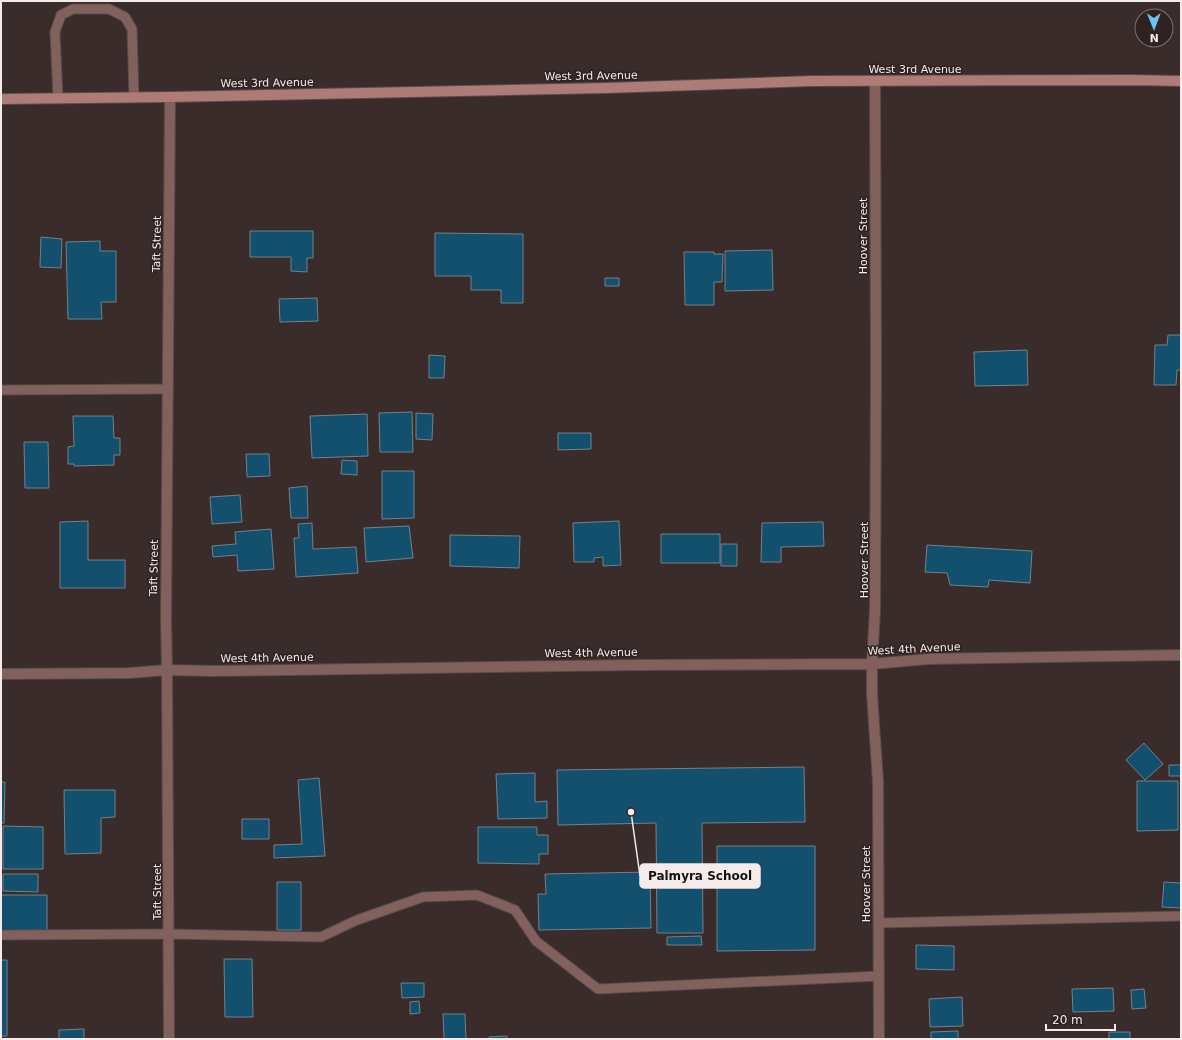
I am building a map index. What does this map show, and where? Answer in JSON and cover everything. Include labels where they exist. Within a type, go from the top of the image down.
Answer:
[{"type":"street","name":"West 3rd Avenue","points":[[1,99],[606,88],[812,81],[1181,81]]},
{"type":"street","name":"Hoover Street","points":[[875,81],[876,603],[872,664],[872,694],[878,782],[879,1039]]},
{"type":"street","name":"Taft Street","points":[[169,1039],[166,620],[170,97]]},
{"type":"street","name":"West 4th Avenue","points":[[1,674],[167,670],[213,671],[638,665],[872,664],[928,659],[1181,655]]},
{"type":"lane","points":[[58,98],[55,32],[61,15],[73,9],[109,9],[125,16],[132,29],[134,97]]},
{"type":"lane","points":[[1,390],[168,389]]},
{"type":"lane","points":[[1,935],[169,934],[321,936],[357,920],[423,897],[477,895],[515,910],[536,941],[598,989],[879,976]]},
{"type":"lane","points":[[879,923],[1181,916]]},
{"type":"building","points":[[250,231],[313,231],[313,258],[307,258],[307,272],[291,271],[291,257],[250,257]]},
{"type":"building","points":[[435,233],[523,234],[523,303],[501,303],[501,290],[471,290],[471,276],[435,276]]},
{"type":"building","points":[[41,237],[62,239],[61,268],[40,267]]},
{"type":"building","points":[[100,241],[100,251],[116,251],[116,302],[101,302],[102,319],[68,319],[66,242]]},
{"type":"building","points":[[772,250],[773,290],[725,291],[725,251]]},
{"type":"building","points":[[684,252],[714,252],[714,254],[723,254],[722,282],[714,282],[714,305],[685,305]]},
{"type":"building","points":[[605,278],[619,278],[619,286],[605,286]]},
{"type":"building","points":[[317,298],[318,321],[280,322],[279,299]]},
{"type":"building","points":[[1168,335],[1181,335],[1181,370],[1177,370],[1176,385],[1154,385],[1155,345],[1167,345]]},
{"type":"building","points":[[1027,350],[1028,385],[975,386],[974,352]]},
{"type":"building","points":[[429,355],[445,356],[444,378],[429,378]]},
{"type":"building","points":[[412,412],[413,452],[380,452],[379,413]]},
{"type":"building","points":[[416,413],[433,414],[432,440],[416,439]]},
{"type":"building","points":[[367,414],[368,456],[312,458],[310,416]]},
{"type":"building","points":[[73,416],[113,416],[114,438],[120,438],[120,455],[114,455],[114,465],[74,466],[74,464],[68,464],[68,447],[74,446]]},
{"type":"building","points":[[558,433],[591,433],[591,449],[558,450]]},
{"type":"building","points":[[24,442],[48,442],[49,488],[25,488]]},
{"type":"building","points":[[246,454],[269,454],[270,476],[247,477]]},
{"type":"building","points":[[342,460],[357,461],[357,475],[341,474]]},
{"type":"building","points":[[382,471],[414,471],[414,518],[382,519]]},
{"type":"building","points":[[307,486],[308,518],[291,518],[289,488]]},
{"type":"building","points":[[240,495],[242,522],[212,524],[210,497]]},
{"type":"building","points":[[88,521],[88,560],[125,560],[125,588],[60,588],[60,522]]},
{"type":"building","points":[[619,521],[621,565],[603,566],[603,557],[594,558],[594,562],[574,562],[573,523]]},
{"type":"building","points":[[823,522],[824,546],[781,547],[781,562],[761,562],[762,523]]},
{"type":"building","points":[[312,523],[313,549],[356,547],[358,573],[296,577],[294,538],[299,538],[298,524]]},
{"type":"building","points":[[409,526],[413,558],[366,562],[364,528]]},
{"type":"building","points":[[271,529],[274,569],[238,571],[237,555],[213,557],[212,546],[236,544],[235,532]]},
{"type":"building","points":[[661,534],[720,534],[720,563],[661,563]]},
{"type":"building","points":[[450,535],[520,536],[519,568],[450,566]]},
{"type":"building","points":[[721,544],[737,544],[737,566],[721,566]]},
{"type":"building","points":[[927,545],[1032,551],[1030,583],[989,580],[988,587],[950,585],[947,573],[925,572]]},
{"type":"building","points":[[1144,743],[1163,764],[1145,780],[1126,760]]},
{"type":"building","points":[[1169,765],[1181,765],[1181,776],[1169,776]]},
{"type":"building","points":[[804,767],[805,822],[702,823],[703,933],[657,933],[656,823],[558,825],[557,770]]},
{"type":"building","points":[[535,773],[535,802],[547,801],[547,818],[498,819],[496,774]]},
{"type":"building","points":[[319,778],[325,856],[274,858],[274,845],[302,844],[298,780]]},
{"type":"building","points":[[1137,781],[1178,781],[1178,830],[1137,831]]},
{"type":"building","points":[[1,782],[5,782],[4,823],[1,823]]},
{"type":"building","points":[[64,790],[115,790],[115,817],[101,818],[101,853],[65,854]]},
{"type":"building","points":[[242,819],[269,819],[269,839],[242,839]]},
{"type":"building","points":[[3,826],[43,827],[43,869],[3,869]]},
{"type":"building","points":[[478,827],[537,827],[537,835],[548,835],[548,854],[539,854],[539,864],[478,863]]},
{"type":"building","points":[[717,846],[815,846],[815,950],[717,951]]},
{"type":"building","points":[[650,872],[651,928],[539,930],[538,894],[546,894],[545,874]]},
{"type":"building","points":[[3,874],[38,874],[38,892],[3,891]]},
{"type":"building","points":[[277,882],[301,882],[301,930],[277,930]]},
{"type":"building","points":[[1164,882],[1181,883],[1181,908],[1162,907]]},
{"type":"building","points":[[1,895],[47,895],[47,931],[1,931]]},
{"type":"building","points":[[701,936],[702,945],[667,945],[667,937]]},
{"type":"building","points":[[916,945],[954,946],[954,970],[916,969]]},
{"type":"building","points":[[224,959],[252,959],[253,1017],[225,1017]]},
{"type":"building","points":[[1,960],[7,960],[7,1036],[1,1036]]},
{"type":"building","points":[[401,983],[424,983],[424,997],[402,998]]},
{"type":"building","points":[[1113,988],[1114,1011],[1073,1012],[1072,989]]},
{"type":"building","points":[[1144,989],[1146,1008],[1132,1009],[1131,990]]},
{"type":"building","points":[[962,997],[963,1026],[930,1027],[929,999]]},
{"type":"building","points":[[419,1001],[420,1013],[410,1014],[410,1002]]},
{"type":"building","points":[[443,1014],[465,1014],[466,1039],[444,1039]]},
{"type":"building","points":[[84,1029],[84,1039],[59,1039],[59,1030]]},
{"type":"building","points":[[958,1031],[958,1039],[931,1039],[931,1032]]},
{"type":"building","points":[[1109,1032],[1130,1032],[1130,1039],[1109,1039]]},
{"type":"building","points":[[507,1036],[507,1039],[489,1039],[489,1037]]},
{"type":"place","name":"Palmyra School","points":[[631,812]]}]
